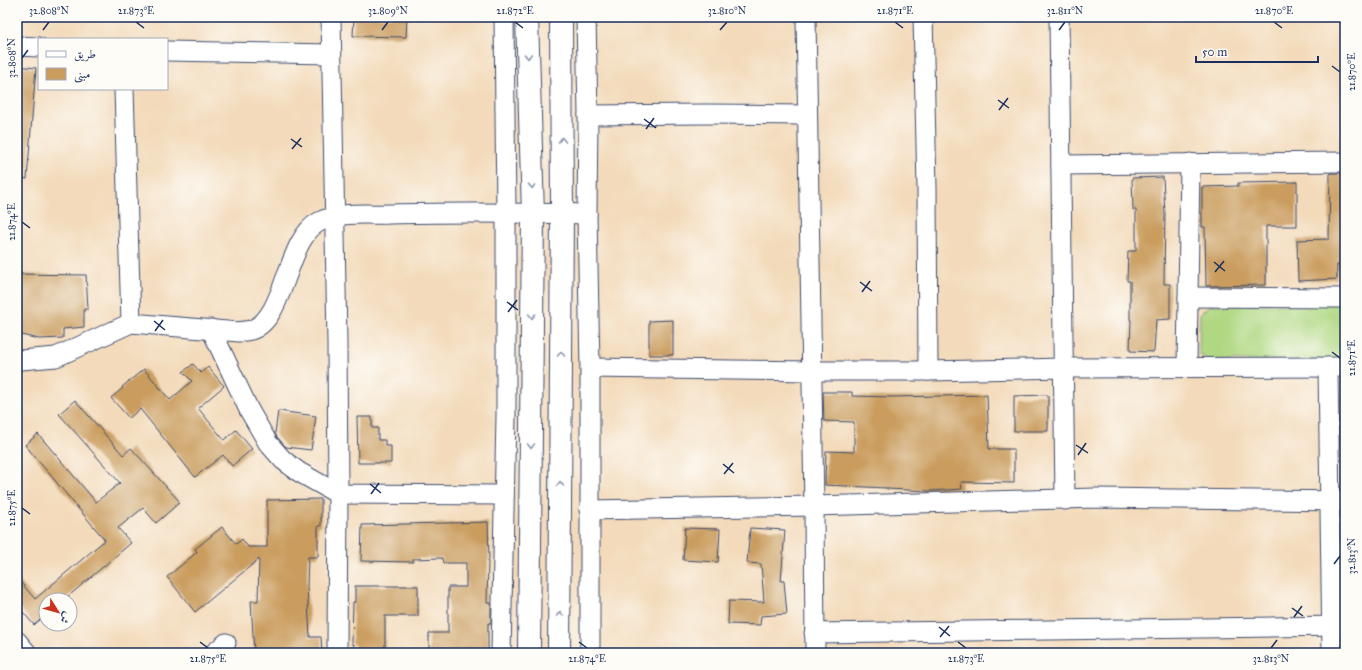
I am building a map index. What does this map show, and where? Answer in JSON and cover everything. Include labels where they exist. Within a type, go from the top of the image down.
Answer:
[{"type":"street","points":[[331,17],[337,342],[337,653]]},
{"type":"street","points":[[501,653],[506,409],[504,17]]},
{"type":"street","points":[[527,17],[533,214],[529,653]]},
{"type":"street","points":[[559,653],[562,213],[561,17]]},
{"type":"street","points":[[586,17],[590,368],[590,653]]},
{"type":"street","points":[[806,17],[815,653]]},
{"type":"street","points":[[923,17],[927,188],[928,371]]},
{"type":"street","points":[[1059,17],[1065,500]]},
{"type":"street","points":[[17,46],[38,47]]},
{"type":"street","points":[[168,51],[331,54]]},
{"type":"street","points":[[124,90],[131,323]]},
{"type":"street","points":[[588,115],[807,115]]},
{"type":"street","points":[[1061,165],[1345,162]]},
{"type":"street","points":[[1187,367],[1190,163]]},
{"type":"street","points":[[17,359],[21,360],[56,357],[131,323],[240,332],[251,330],[260,325],[268,316],[278,299],[300,242],[308,230],[317,223],[334,216],[436,212],[588,214]]},
{"type":"street","points":[[1188,297],[1345,298]]},
{"type":"street","points":[[211,330],[249,410],[268,443],[283,460],[299,472],[338,494],[504,495]]},
{"type":"street","points":[[590,368],[928,371],[1063,368],[1336,367],[1338,626],[1332,653]]},
{"type":"street","points":[[589,510],[814,506],[1096,498],[1337,501]]},
{"type":"street","points":[[814,633],[1338,626]]},
{"type":"street","points":[[17,641],[27,653]]},
{"type":"green space","points":[[1345,304],[1345,360],[1209,361],[1199,354],[1200,314],[1210,305]]},
{"type":"building","points":[[354,17],[407,17],[406,37],[353,36]]},
{"type":"building","points":[[17,66],[36,68],[27,179],[17,178]]},
{"type":"building","points":[[1330,173],[1345,173],[1345,265],[1337,265],[1337,279],[1298,281],[1297,240],[1329,239]]},
{"type":"building","points":[[1163,177],[1165,214],[1164,284],[1170,284],[1170,319],[1156,320],[1154,352],[1130,351],[1131,320],[1130,281],[1127,281],[1128,251],[1136,251],[1136,210],[1133,210],[1132,178]]},
{"type":"building","points":[[1297,182],[1297,226],[1266,226],[1266,285],[1206,286],[1205,227],[1202,227],[1202,187],[1238,186],[1238,183]]},
{"type":"building","points":[[17,274],[86,275],[88,309],[84,309],[84,327],[63,329],[63,338],[39,339],[17,334]]},
{"type":"building","points":[[673,320],[673,355],[649,355],[649,321]]},
{"type":"building","points":[[193,364],[201,373],[208,367],[224,386],[198,408],[224,440],[236,430],[252,449],[232,466],[223,455],[195,477],[140,409],[129,418],[111,398],[144,369],[170,400],[192,381],[183,372]]},
{"type":"building","points":[[823,392],[852,392],[852,396],[892,397],[987,395],[989,449],[1014,449],[1014,483],[961,482],[962,489],[929,491],[825,485],[826,451],[854,452],[854,422],[824,421]]},
{"type":"building","points":[[1048,395],[1048,431],[1014,431],[1014,396]]},
{"type":"building","points":[[75,400],[123,455],[131,448],[180,502],[156,523],[143,508],[118,528],[131,543],[73,592],[43,592],[105,540],[25,445],[38,434],[96,502],[120,483],[59,414]]},
{"type":"building","points":[[278,411],[316,416],[311,450],[286,447],[277,437],[275,433]]},
{"type":"building","points":[[357,417],[372,417],[372,428],[378,428],[378,440],[385,440],[385,446],[391,446],[391,463],[358,463]]},
{"type":"building","points":[[321,499],[321,526],[318,526],[318,557],[308,557],[307,586],[310,637],[321,637],[322,653],[254,653],[251,601],[258,601],[259,559],[195,612],[167,577],[197,552],[195,549],[222,527],[236,544],[242,539],[248,547],[267,547],[267,500]]},
{"type":"building","points":[[488,522],[489,560],[487,603],[491,603],[491,623],[488,623],[488,653],[429,653],[429,633],[448,633],[448,587],[466,587],[466,563],[443,563],[442,558],[413,559],[413,562],[361,561],[362,525]]},
{"type":"building","points":[[685,528],[720,529],[718,562],[683,560]]},
{"type":"building","points":[[750,528],[785,530],[781,581],[784,581],[787,614],[761,616],[760,625],[728,624],[729,601],[764,602],[761,564],[747,563]]},
{"type":"building","points":[[17,578],[35,599],[38,596],[38,622],[34,625],[17,605]]},
{"type":"building","points":[[355,586],[418,586],[418,616],[385,616],[385,653],[354,653],[354,644],[352,644]]}]
